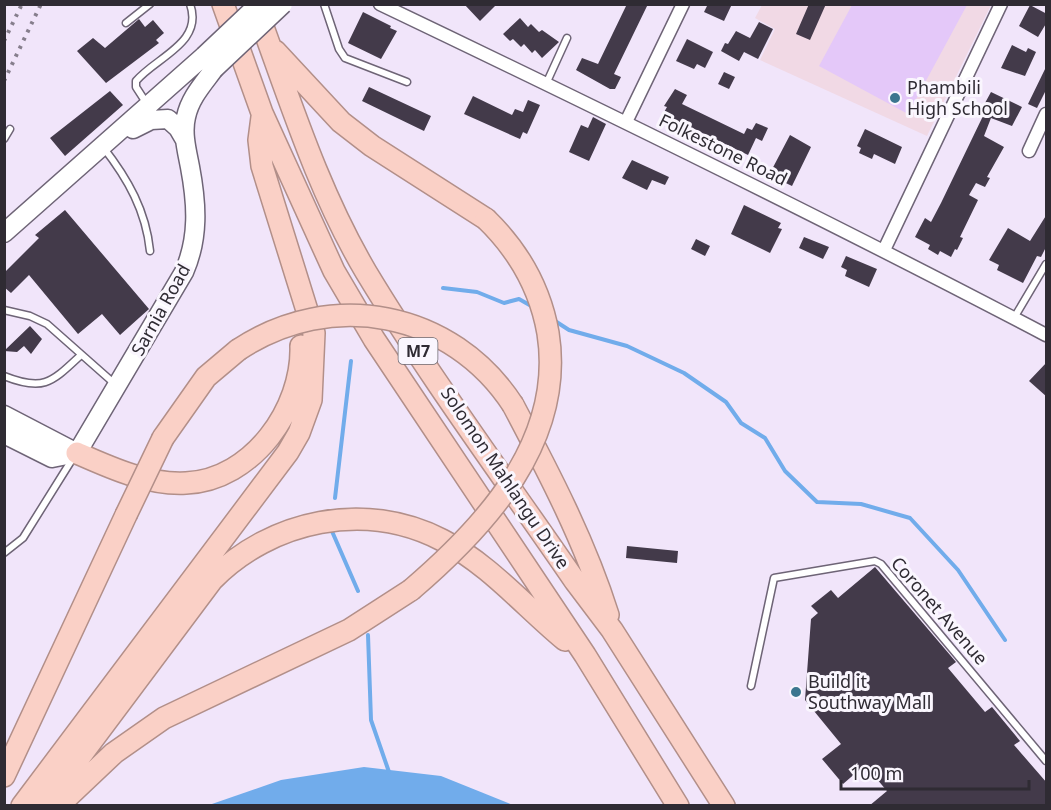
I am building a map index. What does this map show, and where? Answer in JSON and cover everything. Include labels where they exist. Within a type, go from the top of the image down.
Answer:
[{"type":"highway","name":"Solomon Mahlangu Drive","points":[[223,4],[262,114],[334,271],[355,308],[585,655],[678,806]]},
{"type":"highway","name":"Solomon Mahlangu Drive","points":[[257,4],[293,116],[320,179],[365,271],[569,571],[612,630],[724,806]]},
{"type":"highway","points":[[58,806],[114,753],[164,718],[350,630],[411,590],[463,542],[508,486],[531,449],[548,403],[551,354],[540,299],[520,258],[486,219],[372,146],[341,122],[270,46]]},
{"type":"highway","points":[[22,806],[288,452],[299,433],[311,400],[314,333],[262,166],[259,140],[262,114]]},
{"type":"highway","points":[[77,453],[142,478],[176,483],[205,480],[242,463],[270,436],[296,387],[301,351],[297,279]]},
{"type":"highway","points":[[4,776],[163,438],[201,384],[238,350],[265,333],[308,318],[359,316],[399,321],[425,330],[474,359],[498,381],[549,474],[590,563],[612,630]]},
{"type":"highway","points":[[43,806],[212,580],[248,550],[287,530],[320,521],[349,519],[386,521],[415,528],[443,540],[480,566],[585,655]]},
{"type":"main road","name":"Sarnia Road","points":[[77,453],[184,272],[193,249],[196,207],[186,142],[186,115],[209,63],[257,4]]},
{"type":"main road","name":"Sarnia Road","points":[[4,233],[148,106],[209,63],[283,4]]},
{"type":"main road","points":[[107,144],[151,120],[163,118],[171,121],[178,128],[186,142]]},
{"type":"main road","points":[[4,415],[77,453]]},
{"type":"main road","points":[[4,434],[52,458],[77,453]]},
{"type":"street","name":"Folkestone Road","points":[[380,4],[626,122],[1047,334]]},
{"type":"street","points":[[626,122],[683,4]]},
{"type":"street","points":[[884,250],[1001,4]]},
{"type":"street","points":[[1029,151],[1047,114]]},
{"type":"lane","points":[[126,23],[150,4]]},
{"type":"lane","points":[[148,106],[136,87],[136,81],[187,36],[193,22],[190,4]]},
{"type":"lane","points":[[324,4],[339,49],[345,58],[407,82]]},
{"type":"lane","points":[[546,84],[567,38]]},
{"type":"lane","points":[[4,138],[10,129]]},
{"type":"lane","points":[[107,144],[141,208],[150,251]]},
{"type":"lane","points":[[1014,318],[1047,264]]},
{"type":"lane","points":[[4,310],[41,320],[118,387]]},
{"type":"lane","points":[[4,376],[27,385],[46,384],[62,374],[81,355]]},
{"type":"lane","points":[[4,553],[23,538],[77,453]]},
{"type":"lane","name":"Coronet Avenue","points":[[751,686],[774,578],[875,561],[881,564],[1047,761]]},
{"type":"shaded area","name":"Phambili High School","points":[[762,5],[991,5],[927,136],[760,60],[775,29],[755,18]]},
{"type":"shaded area","points":[[852,5],[967,5],[908,114],[819,66]]},
{"type":"water","points":[[364,767],[441,776],[513,805],[209,805],[281,780]]},
{"type":"building","points":[[464,4],[497,4],[480,21]]},
{"type":"building","points":[[627,4],[648,4],[614,74],[621,77],[615,89],[610,89],[576,70],[582,58],[598,64]]},
{"type":"building","points":[[708,4],[732,4],[724,21],[704,12]]},
{"type":"building","points":[[809,4],[826,4],[810,40],[796,34]]},
{"type":"building","points":[[1030,5],[1047,14],[1047,22],[1038,37],[1019,26]]},
{"type":"building","points":[[363,12],[397,31],[381,59],[348,43]]},
{"type":"building","points":[[520,18],[528,27],[531,24],[539,32],[542,30],[559,42],[542,58],[535,50],[532,53],[524,44],[521,47],[513,39],[510,41],[503,34]]},
{"type":"building","points":[[139,19],[145,27],[153,20],[164,33],[156,40],[159,43],[106,83],[77,51],[93,38],[105,48]]},
{"type":"building","points":[[759,22],[773,29],[758,59],[744,52],[739,61],[721,51],[736,31],[750,38]]},
{"type":"building","points":[[687,39],[713,52],[705,68],[697,64],[694,69],[676,61]]},
{"type":"building","points":[[1012,45],[1026,52],[1028,48],[1036,52],[1025,76],[1001,68]]},
{"type":"building","points":[[1046,67],[1047,88],[1037,108],[1028,104]]},
{"type":"building","points":[[724,72],[735,77],[729,89],[718,84]]},
{"type":"building","points":[[369,87],[431,116],[424,131],[362,101]]},
{"type":"building","points":[[675,89],[687,95],[682,104],[744,134],[747,128],[752,130],[756,123],[768,128],[762,141],[756,138],[748,155],[663,114],[667,107],[664,106]]},
{"type":"building","points":[[110,91],[123,105],[65,156],[50,138]]},
{"type":"building","points":[[991,92],[1022,107],[1012,126],[991,118],[984,136],[1004,147],[987,177],[990,178],[985,187],[976,183],[969,195],[978,200],[960,237],[963,238],[957,250],[955,249],[951,257],[940,251],[938,255],[928,249],[930,245],[915,237],[925,218],[931,222],[941,203],[983,116],[979,114]]},
{"type":"building","points":[[473,96],[512,115],[515,109],[523,112],[528,100],[540,105],[527,134],[523,132],[520,139],[464,114]]},
{"type":"building","points":[[593,117],[606,124],[589,161],[569,152],[581,125],[588,128]]},
{"type":"building","points":[[865,129],[902,147],[895,164],[874,154],[872,159],[859,153],[861,148],[857,146]]},
{"type":"building","points":[[790,135],[811,147],[792,186],[769,175]]},
{"type":"building","points":[[632,160],[669,177],[665,185],[652,180],[647,190],[622,178]]},
{"type":"building","points":[[744,205],[781,223],[778,228],[782,229],[770,253],[731,234]]},
{"type":"building","points":[[65,210],[149,309],[120,335],[102,314],[78,334],[29,275],[11,293],[4,287],[4,273],[39,238],[35,235]]},
{"type":"building","points":[[1047,214],[1047,245],[1041,257],[1037,256],[1023,283],[997,270],[999,265],[989,260],[1008,228],[1030,241]]},
{"type":"building","points":[[804,237],[829,247],[823,259],[799,248]]},
{"type":"building","points":[[696,239],[710,246],[705,256],[691,249]]},
{"type":"building","points":[[846,256],[877,269],[869,287],[845,276],[847,270],[841,267]]},
{"type":"building","points":[[30,326],[42,339],[31,354],[24,346],[17,352],[4,351]]},
{"type":"building","points":[[1047,362],[1047,397],[1029,381]]},
{"type":"building","points":[[627,546],[678,551],[677,563],[626,558]]},
{"type":"building","points":[[875,567],[956,662],[948,668],[985,712],[992,707],[1020,741],[1014,745],[1047,783],[1047,806],[869,806],[887,791],[865,765],[843,784],[822,759],[841,744],[805,700],[811,619],[818,613],[811,606],[831,590],[838,598]]},
{"type":"waterway","points":[[443,288],[477,292],[504,303],[519,299],[533,307]]},
{"type":"waterway","points":[[552,319],[569,330],[627,346],[684,373],[726,402],[741,423],[765,438],[785,471],[817,502],[861,504],[910,518],[958,570],[1005,640]]},
{"type":"waterway","points":[[335,498],[351,361]]},
{"type":"waterway","points":[[331,529],[358,591]]},
{"type":"waterway","points":[[368,635],[371,720],[389,772]]},
{"type":"railway","points":[[4,41],[22,4]]},
{"type":"railway","points":[[4,81],[41,4]]},
{"type":"place","name":"Phambili High School","points":[[895,98]]},
{"type":"place","name":"Build it Southway Mall","points":[[796,692]]}]
